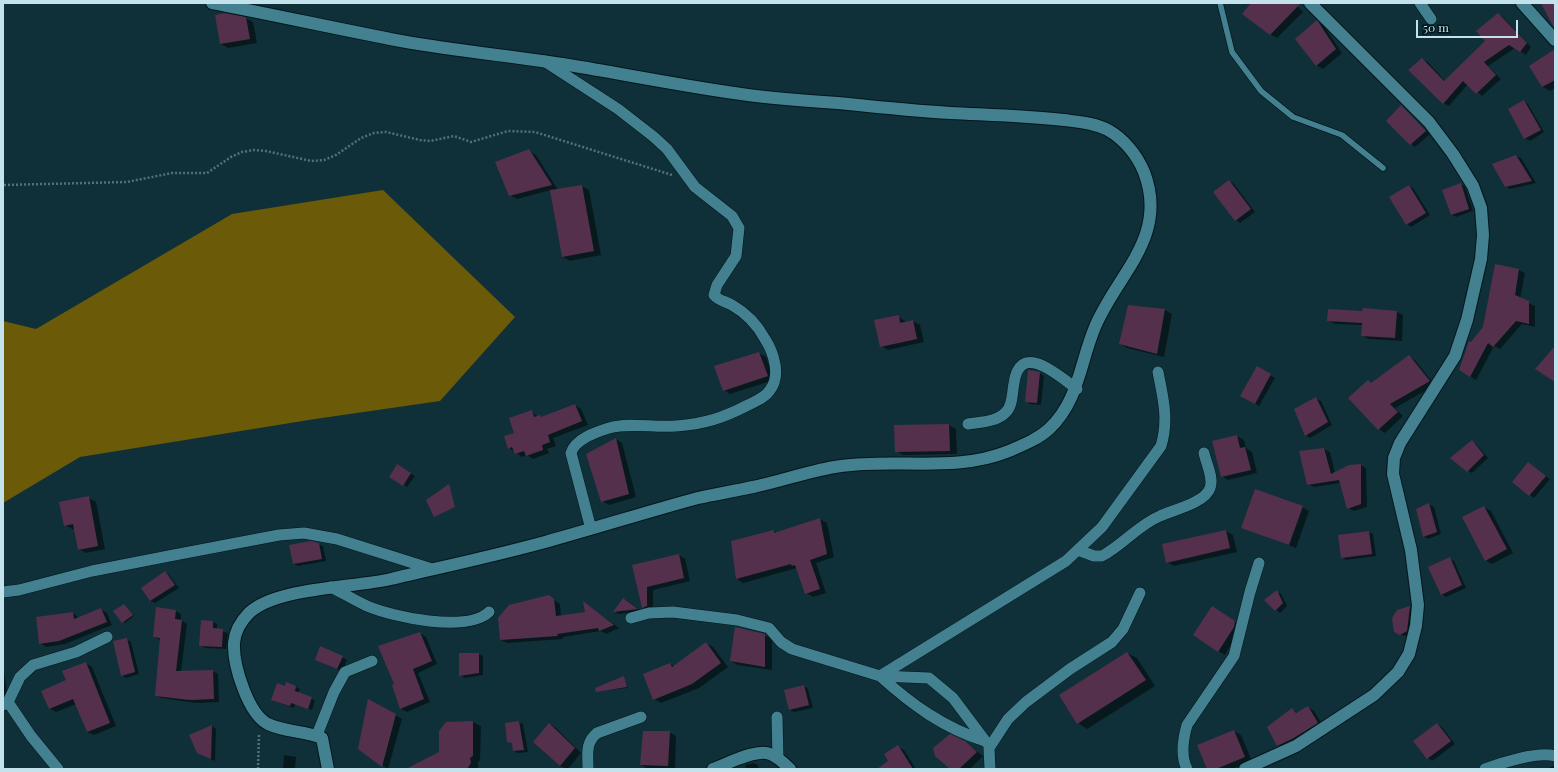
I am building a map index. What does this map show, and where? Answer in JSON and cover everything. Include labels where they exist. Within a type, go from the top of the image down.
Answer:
[{"type":"street","points":[[212,3],[404,42],[544,61],[749,95],[943,113],[1029,116],[1086,122],[1106,129],[1127,144],[1142,167],[1148,186],[1151,210],[1144,241],[1129,271],[1107,304],[1095,327],[1077,389],[1065,410],[1048,429],[1026,444],[1000,455],[968,463],[845,465],[702,497],[541,543],[432,569],[376,582],[331,587],[291,595],[260,606],[248,614],[238,627],[234,644],[237,669],[243,689],[259,719],[270,725],[317,735],[322,738],[328,769]]},
{"type":"street","points":[[1246,769],[1296,746],[1374,695],[1398,672],[1409,654],[1416,626],[1418,605],[1411,550],[1392,474],[1394,458],[1400,443],[1456,356],[1467,320],[1481,259],[1483,235],[1481,208],[1473,186],[1453,154],[1429,122],[1310,3]]},
{"type":"street","points":[[1420,3],[1431,19]]},
{"type":"street","points":[[1522,3],[1555,40]]},
{"type":"street","points":[[544,61],[618,109],[654,137],[667,149],[690,181],[737,222],[739,228],[736,256],[714,291],[714,295],[718,300],[730,304],[746,314],[753,322],[766,340],[776,367],[775,379],[770,390],[761,399],[722,418],[674,426],[610,428],[578,441],[572,447],[571,453],[591,529]]},
{"type":"street","points":[[968,424],[999,418],[1006,413],[1010,406],[1016,372],[1022,365],[1031,362],[1041,363],[1077,389]]},
{"type":"street","points":[[880,676],[1066,561],[1102,527],[1161,446],[1166,430],[1165,411],[1158,372]]},
{"type":"street","points":[[1078,550],[1094,556],[1102,556],[1151,521],[1196,502],[1204,496],[1210,489],[1211,479],[1204,453]]},
{"type":"street","points":[[3,592],[19,590],[92,571],[174,554],[279,535],[304,533],[337,539],[432,569]]},
{"type":"street","points":[[1187,769],[1182,751],[1187,725],[1234,656],[1250,592],[1259,564]]},
{"type":"street","points":[[331,587],[368,606],[433,622],[464,622],[485,616],[489,612]]},
{"type":"street","points":[[987,745],[1008,719],[1026,702],[1116,638],[1140,593]]},
{"type":"street","points":[[631,618],[649,613],[672,612],[737,620],[769,628],[781,642],[792,649],[880,676],[929,678],[953,698],[987,745],[990,769]]},
{"type":"street","points":[[58,769],[6,703],[20,676],[33,665],[76,652],[107,637]]},
{"type":"street","points":[[317,735],[334,692],[345,672],[372,661]]},
{"type":"street","points":[[880,676],[906,700],[932,717],[987,745]]},
{"type":"street","points":[[588,769],[588,745],[592,737],[597,733],[641,717]]},
{"type":"street","points":[[777,717],[778,758]]},
{"type":"street","points":[[713,769],[757,752],[768,753],[778,758],[790,769]]},
{"type":"street","points":[[1485,769],[1525,757],[1555,756]]},
{"type":"lane","points":[[1220,3],[1232,52],[1261,91],[1293,117],[1342,135],[1383,168]]},
{"type":"path","points":[[4,184],[127,182],[172,173],[207,173],[231,157],[242,152],[254,150],[266,151],[311,161],[324,160],[336,155],[361,138],[374,133],[386,132],[430,141],[454,136],[471,142],[494,134],[522,130],[535,132],[690,181]]},
{"type":"path","points":[[258,769],[259,719]]},
{"type":"shaded area","points":[[383,190],[515,317],[440,401],[315,419],[80,457],[3,503],[3,321],[36,329],[232,214]]},
{"type":"building","points":[[1251,3],[1301,3],[1270,35],[1242,14]]},
{"type":"building","points":[[1541,3],[1555,3],[1555,29],[1554,28]]},
{"type":"building","points":[[225,13],[246,17],[250,39],[220,44],[215,15]]},
{"type":"building","points":[[1498,13],[1527,43],[1520,52],[1509,45],[1484,62],[1496,75],[1476,94],[1463,81],[1443,104],[1408,70],[1422,58],[1444,81],[1485,41],[1476,31]]},
{"type":"building","points":[[1317,20],[1336,49],[1316,66],[1295,39]]},
{"type":"building","points":[[1555,49],[1555,80],[1542,87],[1529,66]]},
{"type":"building","points":[[1524,100],[1541,130],[1524,139],[1508,109]]},
{"type":"building","points":[[1401,105],[1426,131],[1410,145],[1386,121]]},
{"type":"building","points":[[529,149],[552,185],[509,196],[495,162]]},
{"type":"building","points":[[1516,155],[1532,181],[1505,187],[1492,164]]},
{"type":"building","points":[[1229,180],[1251,209],[1235,221],[1213,192]]},
{"type":"building","points":[[1461,183],[1469,209],[1451,215],[1442,190]]},
{"type":"building","points":[[582,185],[594,251],[562,257],[550,190]]},
{"type":"building","points":[[1409,185],[1426,213],[1406,225],[1389,197]]},
{"type":"building","points":[[1495,264],[1519,269],[1515,295],[1529,301],[1529,324],[1516,321],[1493,347],[1488,343],[1470,377],[1459,370],[1469,341],[1471,342],[1483,327]]},
{"type":"building","points":[[1128,305],[1165,309],[1157,354],[1119,344]]},
{"type":"building","points":[[1363,308],[1397,311],[1395,338],[1361,336],[1362,323],[1327,321],[1328,309],[1362,311]]},
{"type":"building","points":[[899,315],[900,323],[913,320],[917,339],[880,347],[874,320]]},
{"type":"building","points":[[1555,346],[1555,382],[1535,369]]},
{"type":"building","points":[[759,352],[768,376],[723,391],[714,366]]},
{"type":"building","points":[[1409,355],[1430,381],[1390,404],[1398,412],[1378,430],[1348,398],[1368,380],[1371,383]]},
{"type":"building","points":[[1257,366],[1271,374],[1255,404],[1240,396]]},
{"type":"building","points":[[1028,370],[1040,372],[1037,403],[1025,402]]},
{"type":"building","points":[[1316,397],[1328,422],[1305,436],[1294,409]]},
{"type":"building","points":[[575,404],[582,421],[548,435],[550,442],[542,445],[543,450],[526,456],[524,451],[515,454],[512,447],[508,449],[504,436],[514,433],[509,418],[532,410],[534,417],[540,415],[541,417]]},
{"type":"building","points":[[949,424],[950,451],[895,452],[894,425]]},
{"type":"building","points":[[1237,435],[1240,448],[1245,447],[1251,470],[1221,477],[1212,441]]},
{"type":"building","points":[[616,438],[629,494],[601,502],[586,454]]},
{"type":"building","points":[[1472,440],[1484,455],[1467,472],[1450,458]]},
{"type":"building","points":[[1324,448],[1331,474],[1349,465],[1361,464],[1361,504],[1347,509],[1339,480],[1307,485],[1299,451]]},
{"type":"building","points":[[1528,462],[1546,476],[1529,496],[1512,482]]},
{"type":"building","points":[[397,464],[411,473],[403,486],[389,477]]},
{"type":"building","points":[[449,484],[455,507],[434,517],[426,500]]},
{"type":"building","points":[[1255,489],[1303,506],[1289,545],[1241,528]]},
{"type":"building","points":[[89,496],[98,546],[78,550],[73,524],[64,526],[59,502]]},
{"type":"building","points":[[1429,503],[1437,532],[1423,537],[1416,509]]},
{"type":"building","points":[[1484,506],[1507,549],[1485,561],[1462,517]]},
{"type":"building","points":[[820,518],[827,554],[810,560],[820,589],[805,594],[795,565],[792,566],[791,564],[736,579],[731,541],[774,530],[774,533]]},
{"type":"building","points":[[1226,530],[1230,548],[1166,563],[1162,544]]},
{"type":"building","points":[[1369,531],[1372,554],[1341,558],[1338,535]]},
{"type":"building","points":[[311,541],[319,543],[322,559],[293,564],[289,545]]},
{"type":"building","points":[[679,554],[684,578],[647,587],[647,606],[642,608],[632,565]]},
{"type":"building","points":[[1450,557],[1462,585],[1441,595],[1428,567]]},
{"type":"building","points":[[165,571],[175,585],[150,601],[141,588]]},
{"type":"building","points":[[1277,590],[1283,603],[1275,611],[1264,600]]},
{"type":"building","points":[[549,595],[554,599],[556,616],[585,612],[583,601],[614,625],[599,631],[598,628],[557,634],[558,636],[500,640],[498,618],[509,605]]},
{"type":"building","points":[[623,598],[638,609],[613,612]]},
{"type":"building","points":[[124,604],[133,615],[122,623],[113,611]]},
{"type":"building","points":[[1212,606],[1235,621],[1234,627],[1218,652],[1193,635]]},
{"type":"building","points":[[1410,606],[1407,631],[1400,635],[1394,632],[1392,618],[1397,610]]},
{"type":"building","points":[[156,607],[176,610],[175,619],[182,620],[176,671],[213,670],[214,699],[190,700],[155,696],[160,638],[153,637]]},
{"type":"building","points":[[101,608],[107,622],[59,641],[39,644],[36,617],[73,612],[74,619]]},
{"type":"building","points":[[201,620],[213,621],[213,628],[223,629],[222,647],[199,646]]},
{"type":"building","points":[[735,627],[765,634],[765,667],[730,661]]},
{"type":"building","points":[[420,632],[432,661],[413,669],[424,699],[400,709],[392,685],[394,684],[378,646]]},
{"type":"building","points":[[127,638],[135,672],[121,676],[113,641]]},
{"type":"building","points":[[706,642],[721,663],[692,684],[653,700],[643,674],[670,663],[672,667]]},
{"type":"building","points":[[320,646],[343,656],[337,669],[315,660]]},
{"type":"building","points":[[1127,652],[1146,680],[1077,724],[1059,695]]},
{"type":"building","points":[[459,653],[479,653],[479,673],[459,676]]},
{"type":"building","points":[[86,662],[110,723],[87,732],[73,699],[49,709],[41,691],[66,680],[62,671]]},
{"type":"building","points":[[624,676],[627,687],[596,692],[595,688]]},
{"type":"building","points":[[286,682],[296,686],[295,691],[312,697],[308,709],[291,703],[290,706],[271,700],[277,683],[285,686]]},
{"type":"building","points":[[804,685],[809,705],[789,710],[784,690]]},
{"type":"building","points":[[368,699],[396,714],[382,767],[358,749]]},
{"type":"building","points":[[1308,706],[1318,723],[1292,739],[1277,746],[1267,727],[1292,708],[1296,713]]},
{"type":"building","points":[[473,721],[473,756],[470,758],[471,763],[467,769],[406,769],[439,752],[439,731],[446,722]]},
{"type":"building","points":[[519,721],[524,750],[513,751],[512,743],[507,742],[505,723]]},
{"type":"building","points":[[549,723],[575,748],[560,766],[533,742]]},
{"type":"building","points":[[1437,723],[1451,741],[1427,759],[1413,741]]},
{"type":"building","points":[[212,725],[211,759],[197,753],[189,735]]},
{"type":"building","points":[[1234,730],[1245,757],[1216,769],[1207,769],[1197,745]]},
{"type":"building","points":[[643,731],[670,731],[668,766],[640,765]]},
{"type":"building","points":[[950,734],[965,741],[977,752],[959,769],[950,769],[935,756],[933,748]]},
{"type":"building","points":[[898,745],[913,769],[877,769],[888,761],[884,754]]}]
